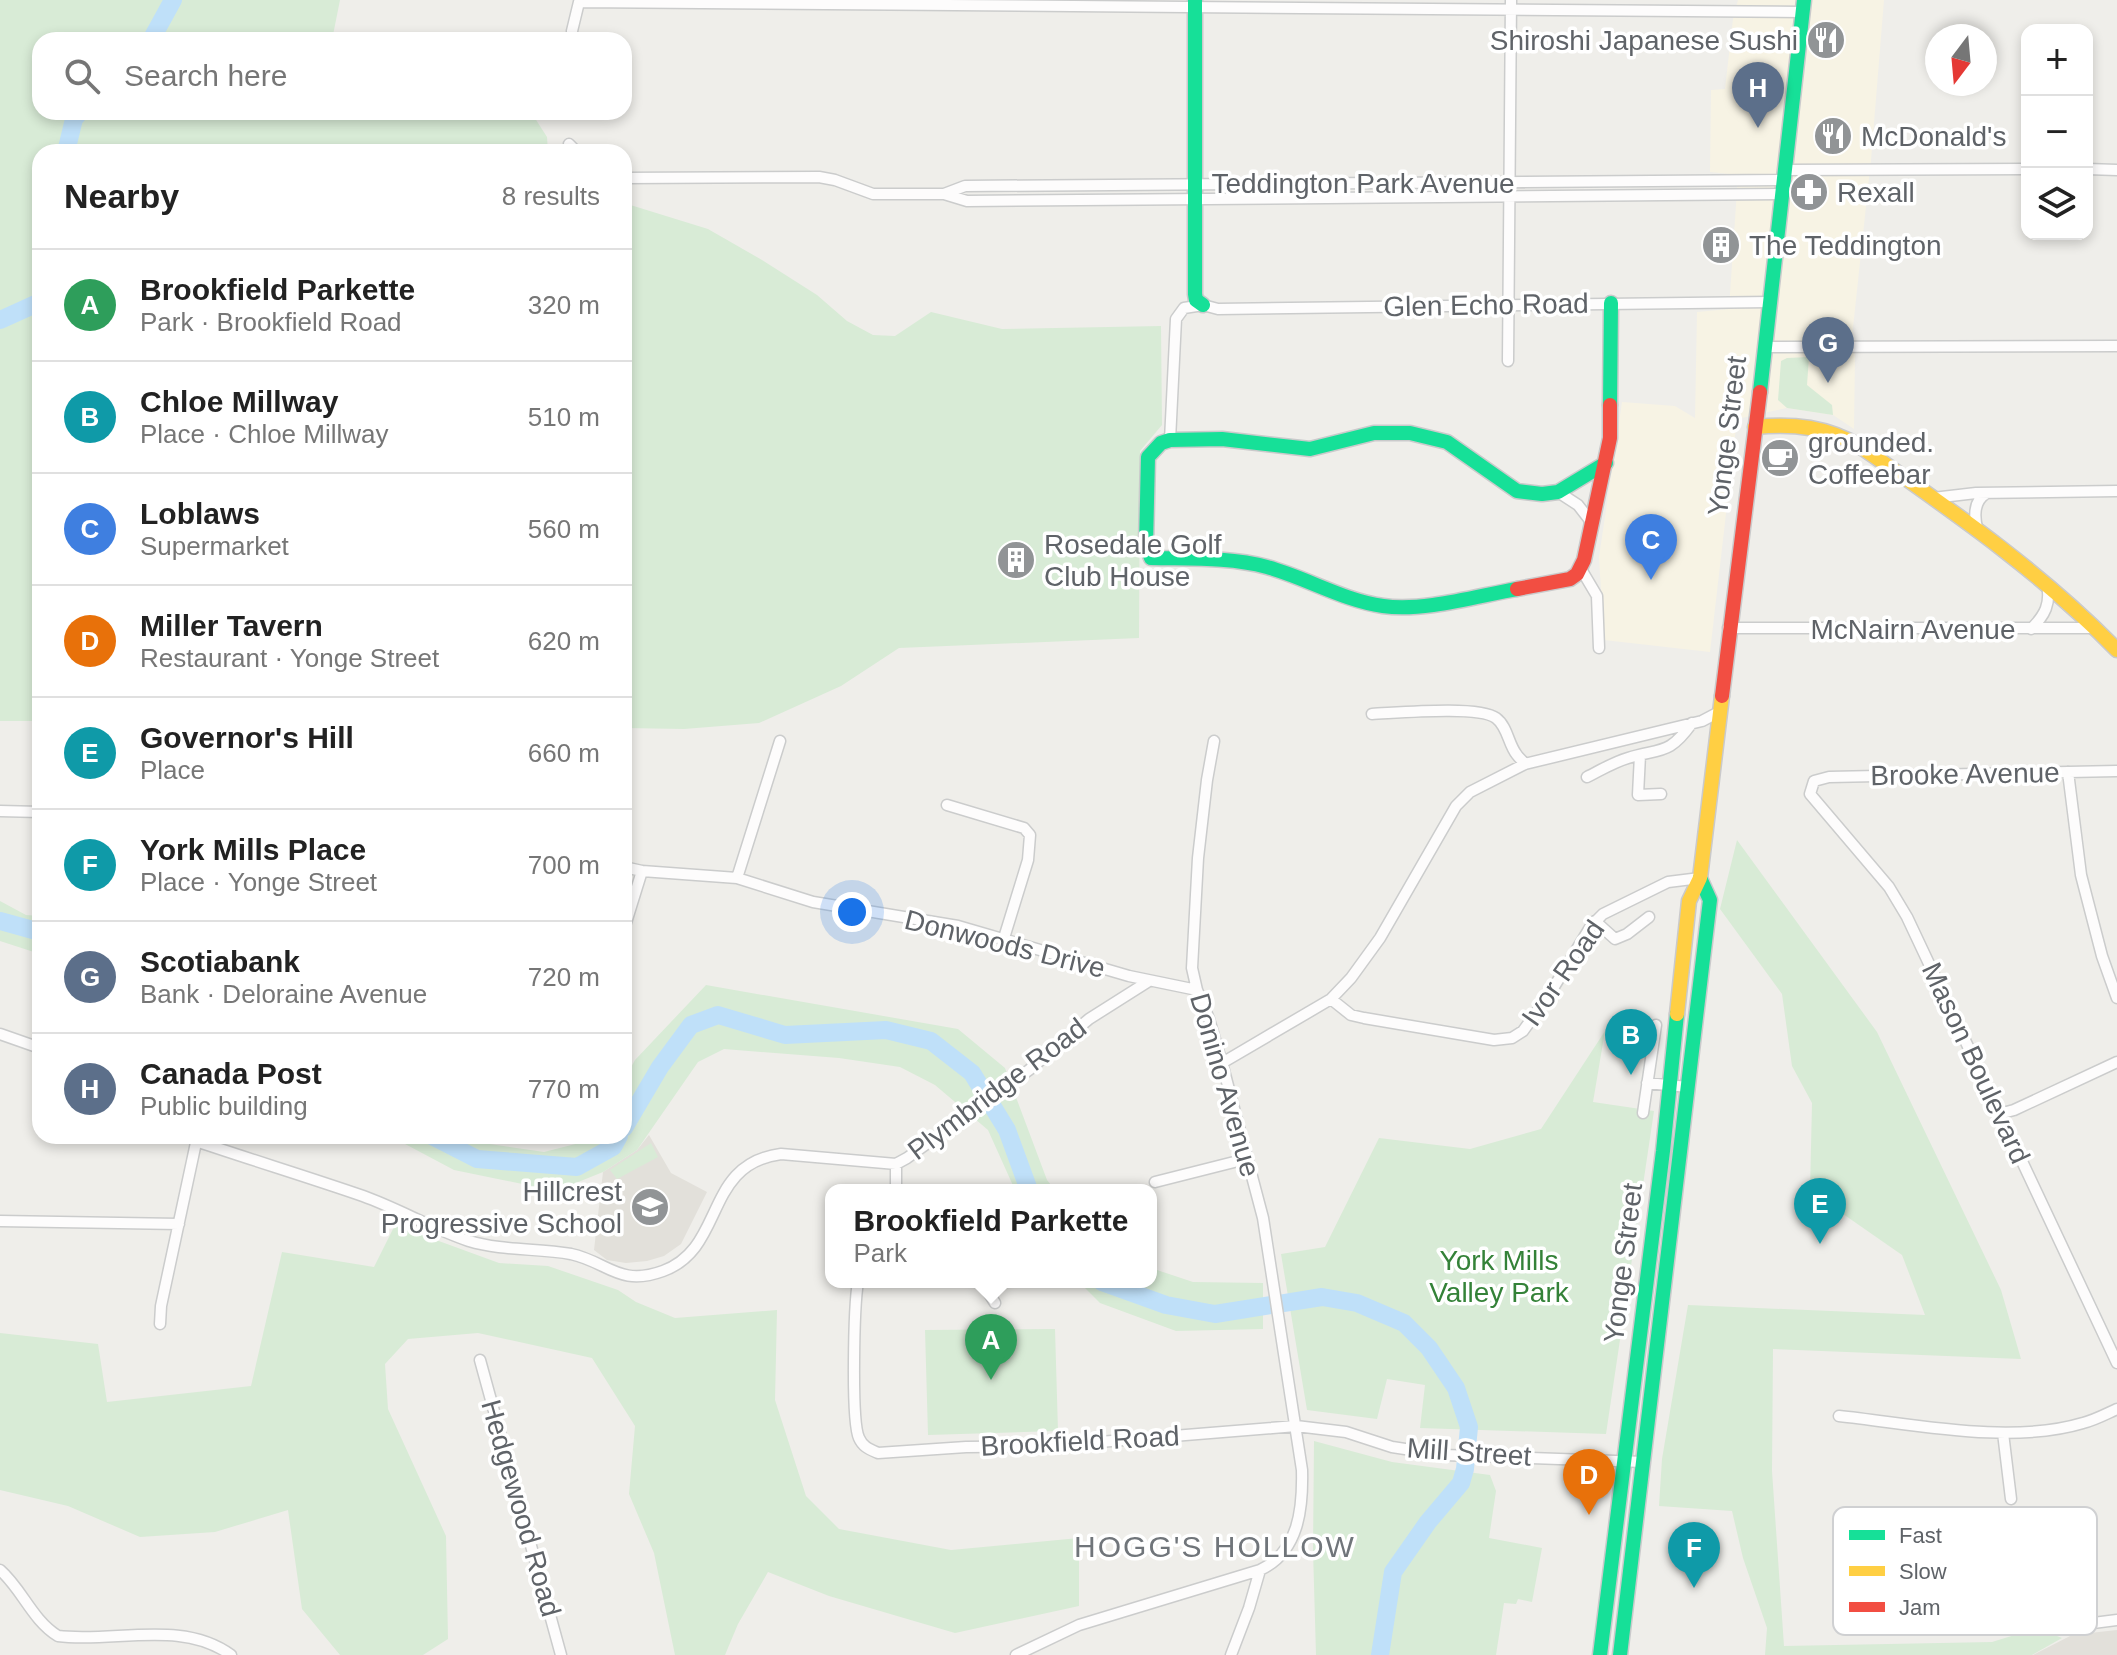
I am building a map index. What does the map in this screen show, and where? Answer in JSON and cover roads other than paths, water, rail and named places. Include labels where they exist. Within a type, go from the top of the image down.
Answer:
[{"type":"main road","points":[[1195,3],[1195,297],[1203,305]]},
{"type":"main road","name":"Yonge Street","points":[[1600,1655],[1626,1460],[1689,901],[1700,878],[1721,711],[1728,628],[1765,347],[1803,6]]},
{"type":"main road","points":[[1606,463],[1558,492],[1542,494],[1517,491],[1463,451],[1422,434],[1374,433],[1310,449],[1222,439],[1170,440],[1161,443],[1148,457],[1146,545],[1151,558],[1231,561],[1263,566],[1351,600],[1398,608],[1570,579],[1581,569],[1606,463],[1610,438],[1611,303]]},
{"type":"main road","points":[[1755,427],[1784,424],[1834,431],[1861,447],[2045,579],[2117,650]]},
{"type":"main road","name":"Yonge Street","points":[[1620,1655],[1710,900],[1700,878]]},
{"type":"street","points":[[572,32],[578,1],[1803,6]]},
{"type":"street","points":[[1508,361],[1511,4]]},
{"type":"street","points":[[1783,181],[2021,169]]},
{"type":"street","points":[[2093,169],[2117,170]]},
{"type":"street","name":"Teddington Park Avenue","points":[[632,178],[819,177],[873,194],[944,194],[965,186],[1509,197],[1783,181]]},
{"type":"street","name":"Teddington Park Avenue","points":[[1195,192],[1509,182],[1783,181]]},
{"type":"street","name":"Glen Echo Road","points":[[1203,305],[1218,309],[1770,302]]},
{"type":"street","points":[[1170,440],[1176,319],[1184,308],[1203,305]]},
{"type":"street","points":[[1765,347],[2117,346]]},
{"type":"street","points":[[1933,498],[1987,493],[2117,491]]},
{"type":"street","points":[[1558,492],[1578,505],[1592,523]]},
{"type":"street","points":[[1977,528],[1975,515],[1978,501],[1987,493]]},
{"type":"street","points":[[1581,569],[1597,596],[1599,648]]},
{"type":"street","points":[[2031,629],[2043,617],[2048,604],[2045,579]]},
{"type":"street","name":"McNairn Avenue","points":[[1728,628],[2097,628]]},
{"type":"street","points":[[1372,714],[1457,711],[1487,714],[1496,718],[1505,729],[1517,755],[1525,764]]},
{"type":"street","points":[[1222,1063],[1331,999],[1351,978],[1380,938],[1456,806],[1470,792],[1525,764],[1692,723],[1721,711]]},
{"type":"street","points":[[1587,777],[1622,760],[1664,750],[1679,742],[1692,723]]},
{"type":"street","points":[[737,878],[780,741]]},
{"type":"street","name":"Donino Avenue","points":[[1214,741],[1198,858],[1192,968],[1222,1063],[1263,1218],[1302,1483],[1296,1528],[1284,1552],[1260,1570]]},
{"type":"street","points":[[1640,755],[1638,795],[1661,794]]},
{"type":"street","name":"Brooke Avenue","points":[[1814,781],[1829,777],[2117,771]]},
{"type":"street","points":[[2068,772],[2081,875],[2102,956],[2117,998]]},
{"type":"street","name":"Mason Boulevard","points":[[1814,781],[1810,794],[1813,799],[1896,897],[1922,946],[2117,1363]]},
{"type":"street","points":[[947,805],[1024,828],[1030,835],[1028,860],[1004,938]]},
{"type":"street","points":[[0,811],[32,812]]},
{"type":"street","name":"Donwoods Drive","points":[[632,869],[737,878],[813,902],[861,912],[910,917],[1004,938],[1149,981],[1197,990]]},
{"type":"street","points":[[632,903],[642,871]]},
{"type":"street","name":"Ivor Road","points":[[1331,999],[1351,1015],[1364,1018],[1494,1040],[1512,1038],[1523,1031],[1549,995],[1595,921],[1616,907],[1668,882],[1700,878]]},
{"type":"street","points":[[1595,921],[1615,939],[1649,917]]},
{"type":"street","name":"Plymbridge Road","points":[[212,1144],[363,1196],[469,1241],[496,1247],[571,1254],[616,1274],[638,1277],[664,1271],[685,1259],[701,1238],[742,1168],[763,1156],[804,1155],[896,1164],[920,1151],[1029,1070],[1089,1019],[1149,981]]},
{"type":"street","points":[[1643,1113],[1656,1025]]},
{"type":"street","points":[[0,1034],[32,1045]]},
{"type":"street","points":[[1999,1114],[2117,1062]]},
{"type":"street","points":[[1647,1083],[1688,1087]]},
{"type":"street","points":[[160,1324],[161,1306],[196,1144]]},
{"type":"street","points":[[1155,1182],[1246,1159]]},
{"type":"street","points":[[896,1164],[896,1184]]},
{"type":"street","points":[[0,1221],[179,1224]]},
{"type":"street","name":"Brookfield Road","points":[[858,1288],[855,1353],[857,1434],[865,1447],[878,1453],[966,1447],[1050,1446],[1296,1426]]},
{"type":"street","points":[[986,1288],[995,1303]]},
{"type":"street","name":"Hedgewood Road","points":[[480,1360],[561,1655]]},
{"type":"street","points":[[1839,1416],[2003,1433],[2083,1423],[2117,1409]]},
{"type":"street","name":"Mill Street","points":[[1296,1426],[1335,1430],[1392,1447],[1444,1455],[1644,1462]]},
{"type":"street","points":[[2003,1433],[2011,1499]]},
{"type":"street","points":[[0,1570],[12,1581],[47,1630],[58,1636],[176,1635],[206,1640],[231,1655]]},
{"type":"street","points":[[1016,1655],[1079,1625],[1260,1570]]},
{"type":"street","points":[[1231,1655],[1260,1570]]},
{"type":"street","points":[[2097,1623],[2117,1620]]},
{"type":"waterway","points":[[155,32],[173,0]]},
{"type":"waterway","points":[[68,144],[74,120]]},
{"type":"waterway","points":[[0,320],[32,306]]},
{"type":"waterway","points":[[0,921],[32,930]]},
{"type":"waterway","points":[[632,1114],[660,1067],[691,1025],[718,1015],[785,1035],[886,1030],[931,1041],[972,1073],[1007,1130],[1027,1184]]},
{"type":"waterway","points":[[448,1144],[477,1159],[577,1167],[615,1144]]},
{"type":"waterway","points":[[1119,1288],[1166,1305],[1215,1314],[1322,1297],[1357,1303],[1404,1323],[1429,1348],[1456,1388],[1469,1427],[1465,1469],[1461,1483],[1428,1522],[1393,1572],[1380,1655]]},
{"type":"place","name":"Shiroshi Japanese Sushi","points":[[1826,40]]},
{"type":"place","name":"Canada Post","points":[[1758,128]]},
{"type":"place","name":"McDonald's","points":[[1833,136]]},
{"type":"place","name":"Rexall","points":[[1809,192]]},
{"type":"place","name":"The Teddington","points":[[1721,245]]},
{"type":"place","name":"Scotiabank","points":[[1828,383]]},
{"type":"place","name":"grounded. Coffeebar","points":[[1780,458]]},
{"type":"place","name":"Rosedale Golf Club House","points":[[1016,560]]},
{"type":"place","name":"Loblaws","points":[[1651,580]]},
{"type":"place","name":"Chloe Millway","points":[[1631,1075]]},
{"type":"place","name":"Hillcrest Progressive School","points":[[650,1207]]},
{"type":"place","name":"Governor's Hill","points":[[1820,1244]]},
{"type":"place","name":"Brookfield Parkette","points":[[991,1380]]},
{"type":"place","name":"Miller Tavern","points":[[1589,1515]]},
{"type":"place","name":"York Mills Place","points":[[1694,1588]]},
{"type":"district","name":"HOGG'S HOLLOW","points":[[1215,1546]]},
{"type":"park label","name":"York Mills Valley Park","points":[[1499,1276]]}]
